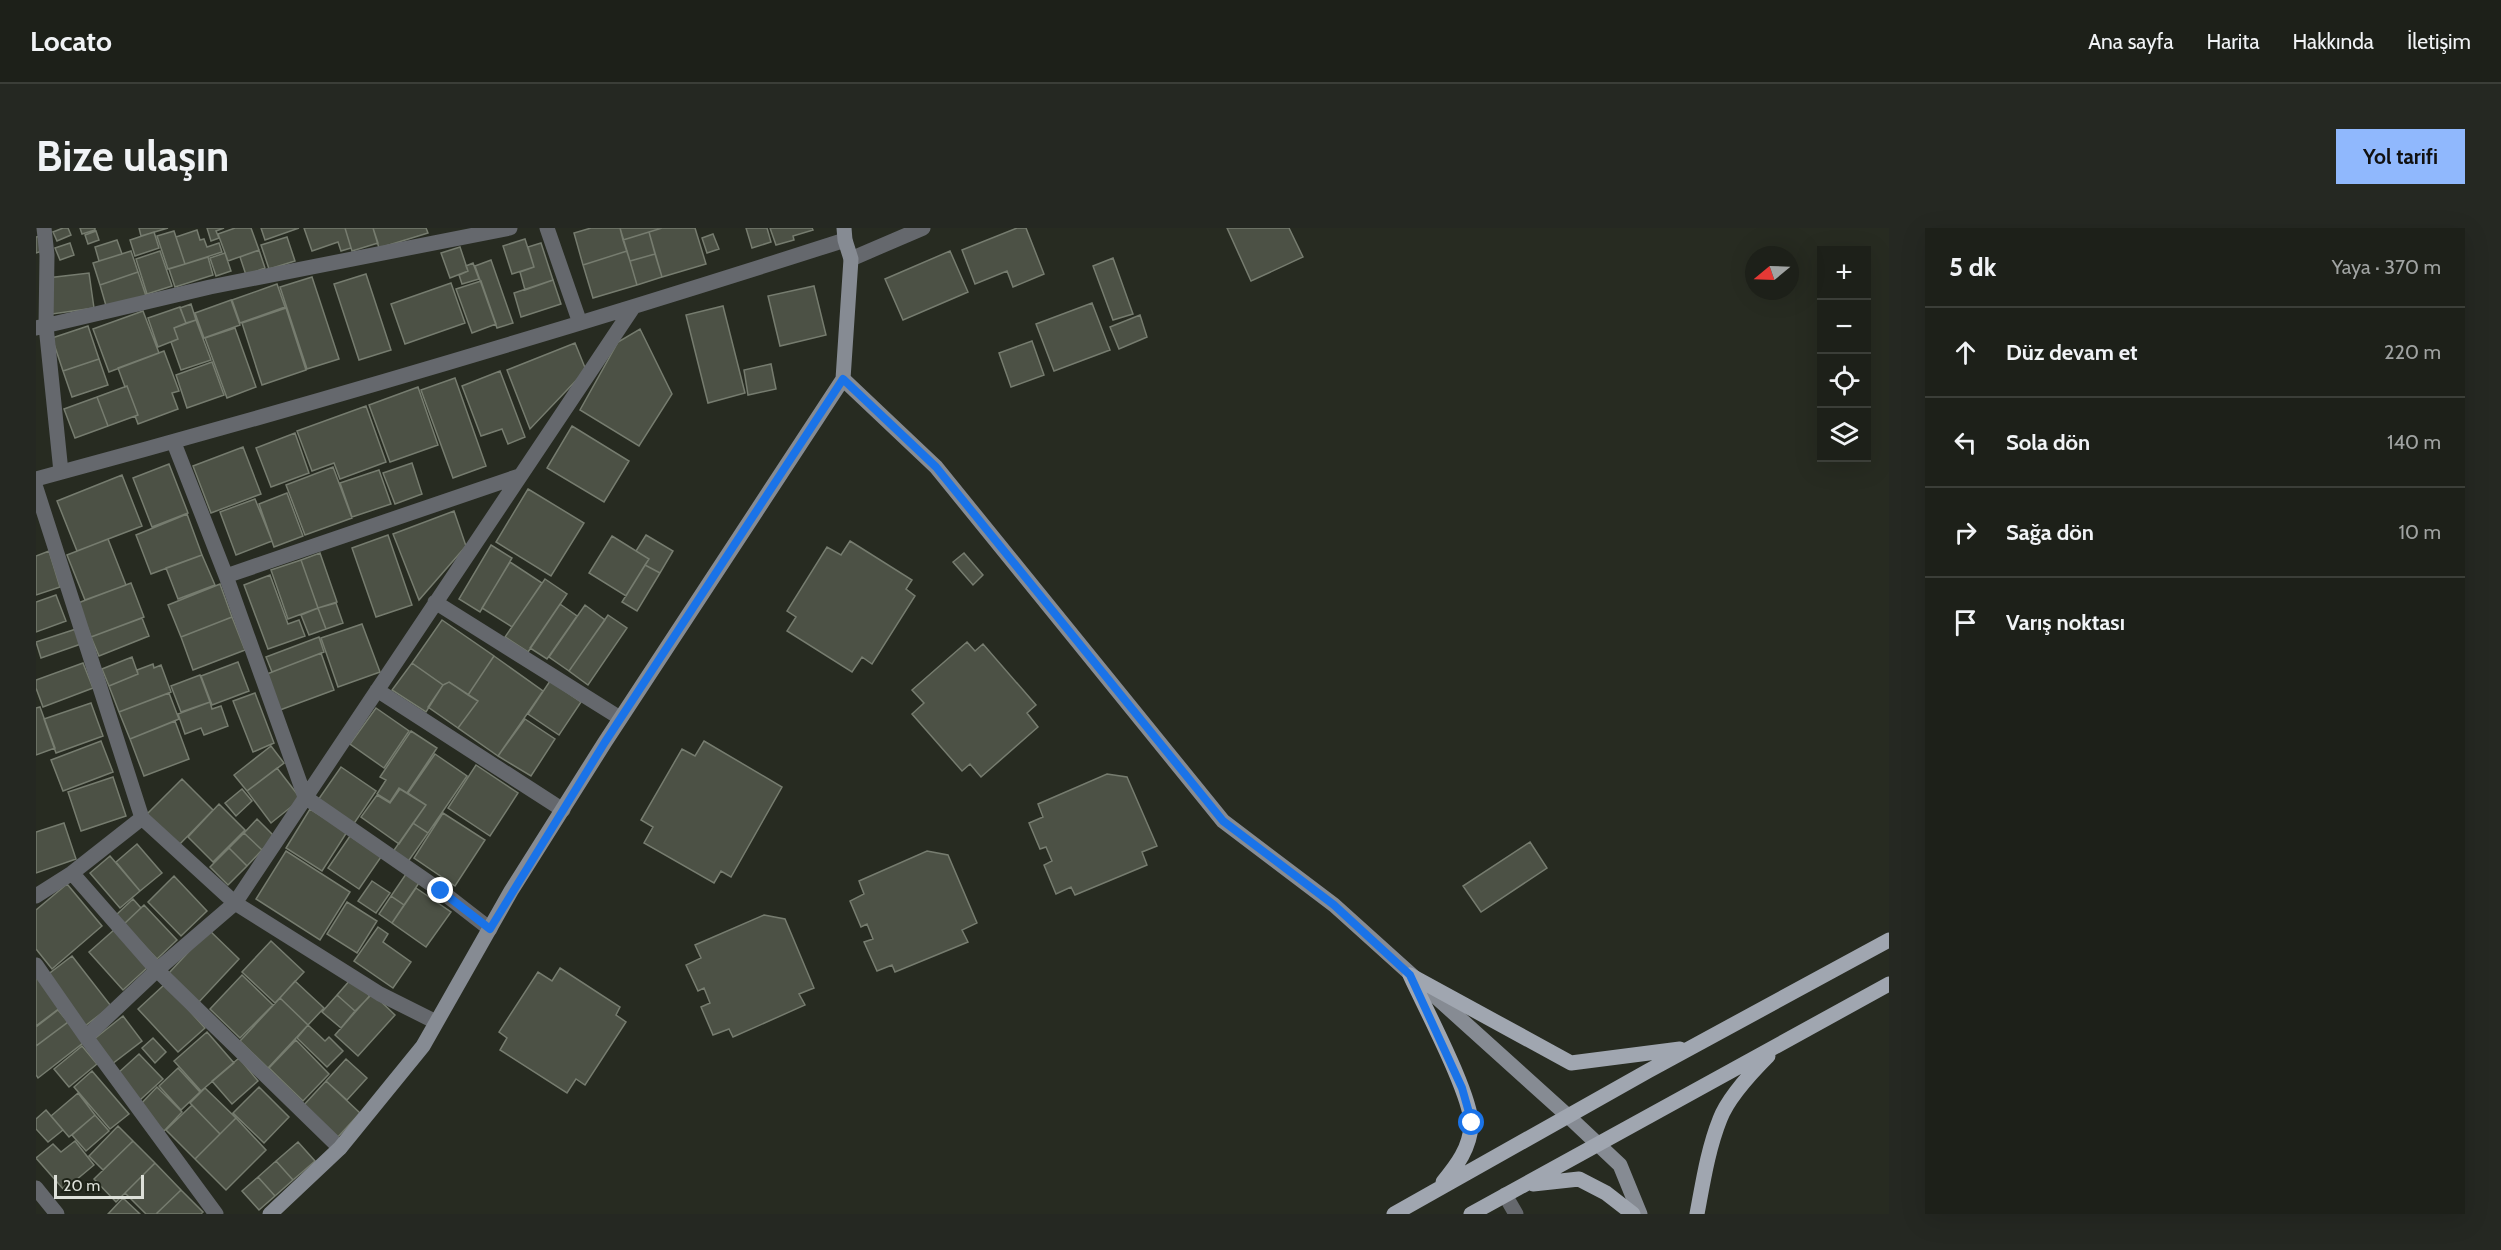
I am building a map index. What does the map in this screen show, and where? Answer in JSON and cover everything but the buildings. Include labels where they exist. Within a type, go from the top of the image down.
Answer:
[{"type":"main road","points":[[1394,1214],[1889,939]]},
{"type":"main road","points":[[1410,975],[1571,1063],[1692,1047]]},
{"type":"main road","points":[[1410,975],[1462,1088],[1472,1123],[1462,1159],[1437,1190]]},
{"type":"main road","points":[[1471,1214],[1889,984]]},
{"type":"main road","points":[[1697,1214],[1704,1175],[1721,1117],[1752,1072],[1782,1043]]},
{"type":"main road","points":[[1524,1185],[1579,1179],[1606,1193],[1633,1214]]},
{"type":"street","points":[[44,228],[47,255],[41,327],[61,472]]},
{"type":"street","points":[[41,327],[210,287],[510,228]]},
{"type":"street","points":[[547,228],[580,323]]},
{"type":"street","points":[[851,259],[923,228]]},
{"type":"street","points":[[36,478],[174,443],[632,309],[844,234],[851,259],[843,379],[620,718],[490,929],[423,1046],[340,1148],[270,1214]]},
{"type":"street","points":[[86,1037],[157,970],[235,903],[632,309]]},
{"type":"street","points":[[843,379],[936,467],[1223,821],[1334,905],[1598,1144],[1620,1165],[1640,1214]]},
{"type":"street","points":[[174,443],[226,576],[305,796],[441,891],[490,929]]},
{"type":"street","points":[[226,576],[519,476]]},
{"type":"street","points":[[36,488],[142,819],[235,903],[380,994],[436,1022]]},
{"type":"street","points":[[435,602],[620,718]]},
{"type":"street","points":[[377,690],[563,810]]},
{"type":"street","points":[[36,896],[72,873],[142,819]]},
{"type":"street","points":[[72,873],[157,970],[340,1148]]},
{"type":"street","points":[[36,965],[216,1214]]},
{"type":"street","points":[[36,1188],[57,1214]]},
{"type":"street","points":[[1505,1195],[1516,1214]]},
{"type":"route","points":[[441,891],[490,929],[511,891],[605,742],[843,379],[936,467],[1223,821],[1334,905],[1410,975],[1462,1088],[1472,1123]]}]
